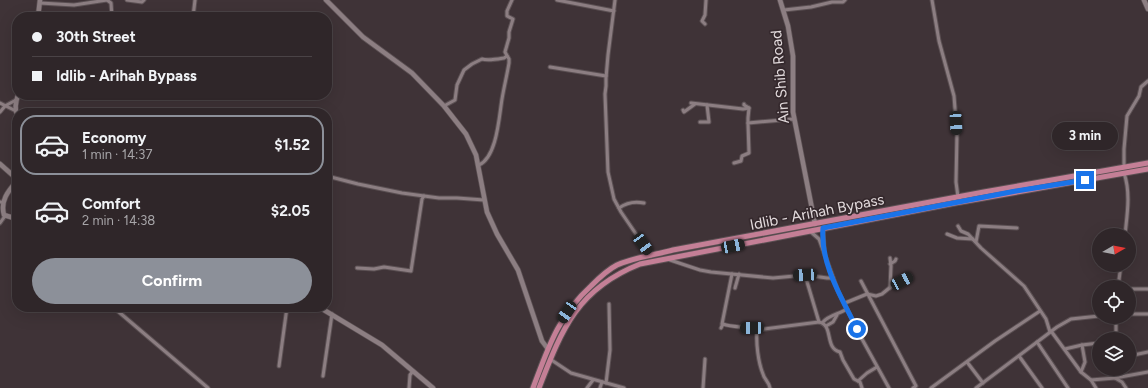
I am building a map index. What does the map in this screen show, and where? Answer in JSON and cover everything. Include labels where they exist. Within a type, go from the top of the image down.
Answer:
[{"type":"main road","name":"Idlib - Arihah Bypass","points":[[533,388],[561,321],[574,303],[602,275],[617,266],[635,259],[673,250],[790,232],[810,231],[1016,191],[1148,163]]},
{"type":"main road","name":"Idlib - Arihah Bypass","points":[[539,388],[565,326],[586,298],[621,272],[640,264],[790,232],[815,224],[958,197],[1148,169]]},
{"type":"street","points":[[39,12],[40,2],[74,5],[114,0]]},
{"type":"street","points":[[126,0],[142,2],[144,0]]},
{"type":"street","points":[[194,12],[195,0]]},
{"type":"street","points":[[326,0],[363,37],[412,73],[444,106],[459,124],[470,141],[479,165],[487,212],[497,234],[518,270],[542,341],[548,349]]},
{"type":"street","points":[[479,165],[486,160],[497,135],[509,63],[509,59],[506,56],[506,49],[513,19],[507,16],[507,13],[512,0]]},
{"type":"street","points":[[557,0],[614,11]]},
{"type":"street","points":[[615,0],[604,104],[608,172],[614,199],[618,208],[651,256]]},
{"type":"street","points":[[705,24],[702,20],[706,15],[706,0]]},
{"type":"street","name":"Ain Shib Road","points":[[780,0],[788,26],[793,56],[794,119],[815,224]]},
{"type":"street","points":[[784,10],[811,7],[829,1],[843,2],[846,0]]},
{"type":"street","points":[[932,0],[939,40],[954,96],[957,134],[956,182],[958,197]]},
{"type":"street","points":[[1144,0],[1148,9]]},
{"type":"street","points":[[109,1],[111,3],[112,12]]},
{"type":"street","points":[[444,106],[455,100],[459,80],[466,68],[482,59],[488,60],[504,58],[506,56]]},
{"type":"street","points":[[550,67],[606,76]]},
{"type":"street","points":[[1124,167],[1127,116],[1139,96],[1141,87],[1148,81]]},
{"type":"street","points":[[0,112],[4,106],[16,100],[16,108]]},
{"type":"street","points":[[0,103],[12,110]]},
{"type":"street","points":[[683,110],[684,112],[693,103],[743,109],[749,108]]},
{"type":"street","points":[[744,104],[749,108]]},
{"type":"street","points":[[700,122],[709,122],[707,105]]},
{"type":"street","points":[[734,162],[741,161],[742,156],[749,154],[749,108]]},
{"type":"street","points":[[748,123],[794,119]]},
{"type":"street","points":[[0,164],[12,175]]},
{"type":"street","points":[[1124,173],[1128,203],[1126,228]]},
{"type":"street","points":[[332,177],[402,193],[439,198],[484,200]]},
{"type":"street","points":[[12,185],[2,196],[0,204],[2,212],[5,216],[12,218]]},
{"type":"street","points":[[356,268],[374,269],[384,267],[411,271],[422,199],[424,196]]},
{"type":"street","points":[[618,208],[626,204],[637,202],[644,203]]},
{"type":"street","points":[[0,223],[5,216]]},
{"type":"street","points":[[958,226],[961,231],[968,234],[1024,286],[1046,319],[1051,332],[1081,372],[1091,380],[1096,388]]},
{"type":"street","points":[[975,241],[979,226],[1017,228]]},
{"type":"street","points":[[823,228],[825,256]]},
{"type":"street","points":[[810,231],[819,239],[832,278],[889,388]]},
{"type":"street","points":[[948,234],[957,238],[975,241]]},
{"type":"street","points":[[890,258],[890,288]]},
{"type":"street","points":[[890,264],[895,261],[896,258]]},
{"type":"street","points":[[666,259],[700,270],[732,274],[773,278],[805,275],[832,278]]},
{"type":"street","points":[[732,274],[722,326],[752,328],[757,330],[821,322],[826,318],[837,315],[847,309]]},
{"type":"street","points":[[735,288],[740,274]]},
{"type":"street","points":[[805,275],[821,322],[826,326],[832,348],[840,352],[854,379],[860,382],[862,388]]},
{"type":"street","points":[[845,303],[867,294],[876,296],[882,294],[910,276]]},
{"type":"street","points":[[861,281],[917,387],[913,388]]},
{"type":"street","points":[[1136,289],[1148,289]]},
{"type":"street","points":[[606,383],[610,350],[609,304]]},
{"type":"street","points":[[931,388],[995,341],[1040,311]]},
{"type":"street","points":[[119,312],[208,388]]},
{"type":"street","points":[[279,366],[286,312]]},
{"type":"street","points":[[328,312],[382,345],[433,388]]},
{"type":"street","points":[[323,376],[332,314]]},
{"type":"street","points":[[1136,314],[1148,314]]},
{"type":"street","points":[[826,326],[833,322],[837,315]]},
{"type":"street","points":[[976,388],[1037,342],[1071,319],[1092,317]]},
{"type":"street","points":[[757,330],[762,374],[769,383],[770,388]]},
{"type":"street","points":[[1037,342],[1068,388]]},
{"type":"street","points":[[1065,349],[1092,343]]},
{"type":"street","points":[[1081,372],[1084,362],[1082,345]]},
{"type":"street","points":[[1136,355],[1148,352]]},
{"type":"street","points":[[1019,356],[1041,387],[1036,388]]},
{"type":"street","points":[[703,388],[705,358]]},
{"type":"street","points":[[550,359],[571,373],[624,388]]},
{"type":"street","points":[[967,362],[983,383]]},
{"type":"street","points":[[858,381],[867,373],[878,368]]},
{"type":"street","points":[[409,388],[410,375],[413,371]]},
{"type":"street","points":[[1091,380],[1115,378],[1148,372]]},
{"type":"street","points":[[1115,378],[1122,382],[1126,388]]},
{"type":"street","points":[[588,388],[593,380]]},
{"type":"street","points":[[600,388],[602,382]]},
{"type":"route","points":[[857,329],[830,272],[825,256],[823,228],[1016,191],[1085,180]]}]
